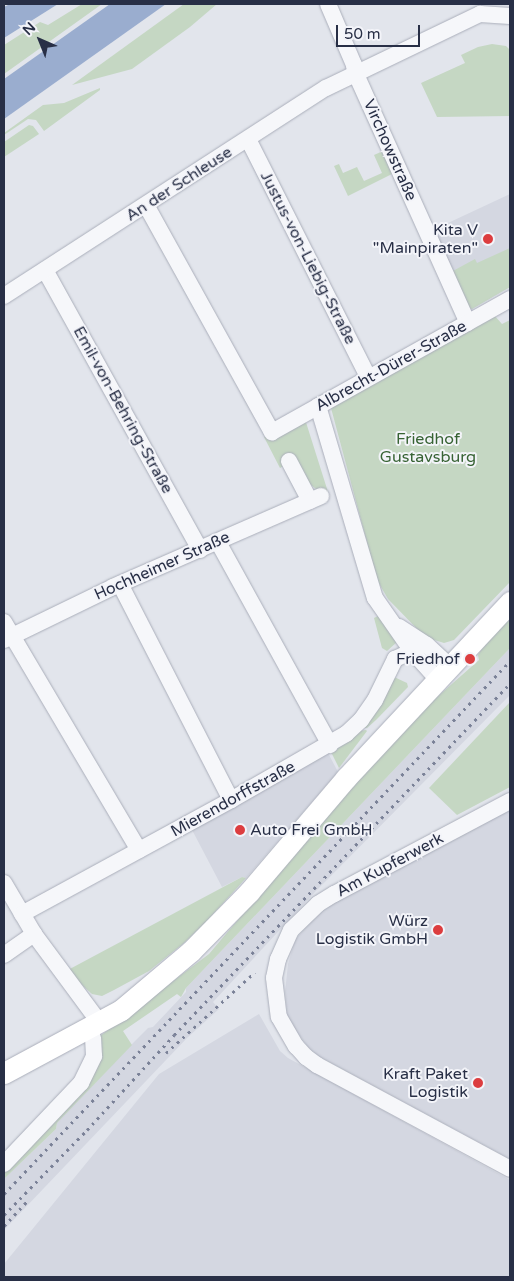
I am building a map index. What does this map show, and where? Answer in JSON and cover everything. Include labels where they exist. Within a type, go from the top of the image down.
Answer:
[{"type":"main road","points":[[4,1073],[95,1025],[170,970],[216,928],[346,778],[445,674],[510,602]]},
{"type":"main road","points":[[4,1066],[95,1025]]},
{"type":"street","name":"Virchowstraße","points":[[328,4],[354,65],[355,72],[468,323]]},
{"type":"street","points":[[355,72],[480,14],[510,16]]},
{"type":"street","name":"An der Schleuse","points":[[4,296],[326,88],[355,72]]},
{"type":"street","name":"Justus-von-Liebig-Straße","points":[[248,139],[368,377]]},
{"type":"street","name":"Albrecht-Dürer-Straße","points":[[146,205],[272,432],[510,299]]},
{"type":"street","name":"Emil-von-Behring-Straße","points":[[45,270],[200,550]]},
{"type":"street","points":[[318,406],[375,598],[412,651],[445,674]]},
{"type":"street","name":"Hochheimer Straße","points":[[6,632],[200,550],[316,498],[288,461]]},
{"type":"street","points":[[218,542],[330,745]]},
{"type":"street","points":[[120,584],[231,800]]},
{"type":"street","points":[[390,621],[427,645],[445,674]]},
{"type":"street","points":[[6,632],[139,850]]},
{"type":"street","name":"Mierendorffstraße","points":[[22,914],[330,745],[361,720],[375,700],[395,659],[412,651]]},
{"type":"street","name":"Am Kupferwerk","points":[[510,801],[334,894],[302,917],[291,930],[275,968],[274,993],[279,1017],[286,1032],[296,1046],[316,1065],[510,1169]]},
{"type":"street","points":[[4,883],[34,934],[95,1025],[94,1056],[81,1083],[4,1164]]},
{"type":"street","points":[[4,954],[34,934]]},
{"type":"shaded area","points":[[510,194],[510,287],[472,309],[433,230]]},
{"type":"shaded area","points":[[510,648],[510,695],[315,892],[213,1002],[219,1009],[187,1038],[4,1230],[4,1179],[56,1129],[57,1123],[148,1028],[153,1027],[186,992],[186,988]]},
{"type":"shaded area","name":"Auto Frei GmbH","points":[[327,751],[338,772],[246,878],[242,877],[222,887],[191,828]]},
{"type":"shaded area","points":[[510,809],[510,1159],[318,1056],[308,1047],[291,1024],[287,1013],[285,992],[288,964],[295,940],[310,922],[330,905]]},
{"type":"shaded area","points":[[259,1014],[280,1051],[288,1058],[510,1180],[510,1277],[4,1277],[4,1264],[159,1074]]},
{"type":"green space","points":[[82,4],[102,4],[4,74],[4,45],[40,22],[48,25]]},
{"type":"green space","points":[[184,4],[217,4],[190,27],[132,69],[72,85]]},
{"type":"green space","points":[[492,44],[506,46],[510,50],[510,116],[437,117],[421,83],[465,63],[461,55],[478,47]]},
{"type":"green space","points":[[100,88],[100,90],[44,131],[36,120],[28,119],[4,135],[4,133],[43,105],[64,103]]},
{"type":"green space","points":[[29,125],[33,126],[39,134],[4,157],[4,142]]},
{"type":"green space","points":[[383,151],[392,174],[348,196],[334,166],[339,164],[343,173],[357,167],[364,181],[382,173],[374,155]]},
{"type":"green space","points":[[510,248],[510,287],[472,309],[469,308],[451,272],[475,259],[477,263]]},
{"type":"green space","name":"Friedhof Gustavsburg","points":[[494,315],[502,324],[510,320],[510,582],[454,640],[444,643],[425,637],[388,599],[377,580],[331,408]]},
{"type":"green space","points":[[304,416],[328,492],[321,493],[306,481],[292,461],[280,468],[264,437]]},
{"type":"green space","points":[[510,614],[510,648],[186,988],[181,997],[177,994],[123,1031],[132,1045],[57,1123],[56,1129],[4,1179],[4,1172],[78,1091],[100,1036],[209,954],[342,797],[419,713],[479,660],[478,655],[488,637]]},
{"type":"green space","points":[[378,616],[397,642],[387,651],[382,648],[374,618]]},
{"type":"green space","points":[[392,676],[407,683],[408,687],[376,720],[367,728],[362,728]]},
{"type":"green space","points":[[510,702],[510,787],[457,815],[429,788]]},
{"type":"green space","points":[[366,730],[339,768],[330,750],[359,731]]},
{"type":"green space","points":[[242,877],[246,878],[184,943],[149,971],[114,990],[102,996],[92,994],[66,971]]},
{"type":"water","points":[[10,4],[58,4],[4,38],[4,7]]},
{"type":"water","points":[[110,4],[166,4],[4,119],[4,79]]},
{"type":"railway","points":[[4,1194],[510,661]]},
{"type":"railway","points":[[4,1215],[87,1130],[174,1035],[510,683]]},
{"type":"railway","points":[[166,1053],[255,972]]},
{"type":"railway","points":[[4,1226],[27,1201]]},
{"type":"place","name":"Kita V \"Mainpiraten\"","points":[[488,239]]},
{"type":"place","name":"Friedhof","points":[[470,659]]},
{"type":"place","name":"Auto Frei GmbH","points":[[240,830]]},
{"type":"place","name":"Würz Logistik GmbH","points":[[438,930]]},
{"type":"place","name":"Kraft Paket Logistik","points":[[478,1083]]}]
